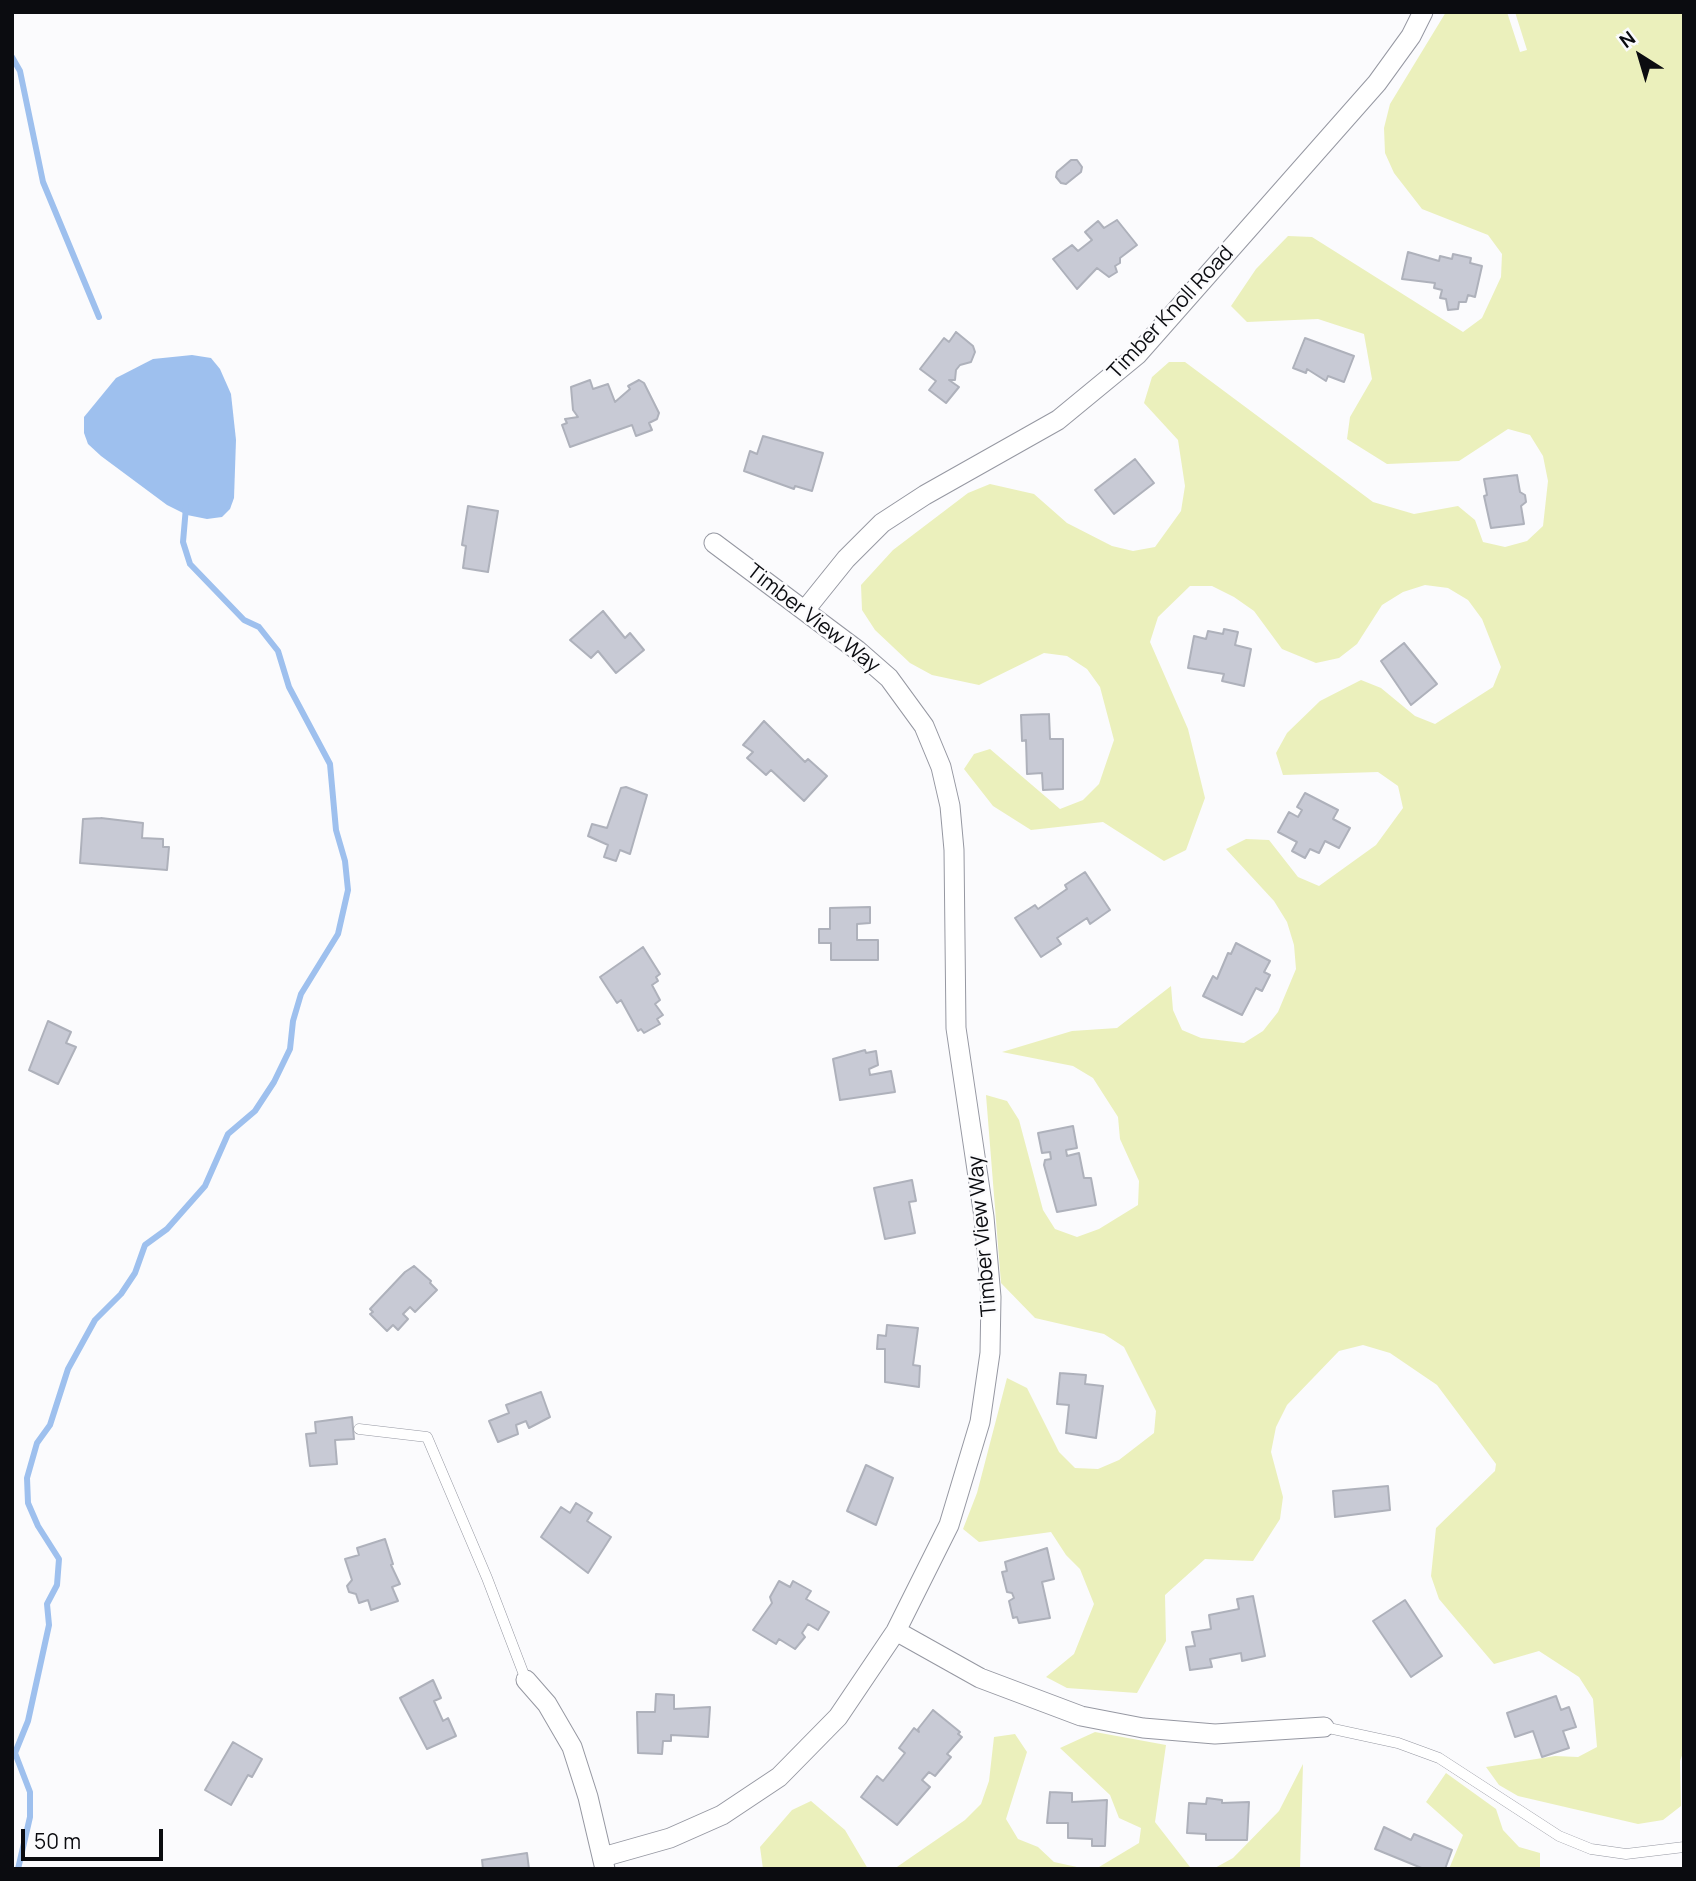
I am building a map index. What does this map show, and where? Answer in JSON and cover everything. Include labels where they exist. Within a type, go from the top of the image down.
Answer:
[{"type":"street","name":"Timber Knoll Road","points":[[805,610],[846,559],[882,523],[925,495],[1048,426],[1086,400],[1137,355],[1377,83],[1411,36],[1423,12]]},
{"type":"street","name":"Timber View Way","points":[[604,1863],[722,1815],[779,1777],[838,1717],[896,1631],[937,1554],[961,1492],[981,1422],[990,1353],[991,1297],[984,1217],[956,1028],[953,828],[934,745],[913,710],[874,664],[714,543]]},
{"type":"street","points":[[896,1631],[979,1678],[1081,1716],[1143,1728],[1216,1734],[1324,1727]]},
{"type":"street","points":[[526,1680],[547,1704],[572,1747],[588,1797],[604,1863]]},
{"type":"lane","points":[[359,1429],[427,1437],[487,1578],[526,1680]]},
{"type":"lane","points":[[1324,1727],[1398,1743],[1439,1758],[1559,1836],[1591,1849],[1626,1854],[1684,1847]]},
{"type":"green space","points":[[1446,12],[1507,12],[1520,52],[1527,50],[1515,12],[1684,12],[1684,1750],[1680,1761],[1681,1806],[1663,1820],[1638,1824],[1518,1796],[1499,1785],[1486,1767],[1555,1756],[1578,1757],[1597,1747],[1593,1699],[1579,1677],[1539,1651],[1494,1664],[1439,1599],[1431,1576],[1436,1528],[1495,1471],[1496,1464],[1437,1385],[1390,1353],[1363,1345],[1339,1351],[1287,1405],[1276,1427],[1271,1452],[1283,1497],[1280,1519],[1253,1561],[1205,1559],[1165,1595],[1166,1641],[1137,1693],[1067,1688],[1046,1677],[1074,1654],[1094,1604],[1080,1569],[1066,1555],[1051,1532],[979,1542],[963,1529],[977,1493],[1007,1378],[1027,1388],[1059,1452],[1075,1468],[1098,1469],[1119,1460],[1154,1433],[1156,1411],[1124,1347],[1104,1334],[1035,1318],[1001,1283],[986,1095],[1007,1101],[1019,1120],[1043,1210],[1055,1229],[1077,1237],[1099,1229],[1138,1205],[1139,1181],[1120,1139],[1118,1117],[1093,1078],[1073,1066],[1002,1052],[1072,1031],[1117,1028],[1171,986],[1173,1010],[1182,1030],[1201,1038],[1244,1043],[1263,1031],[1278,1012],[1296,969],[1294,945],[1287,922],[1274,901],[1226,849],[1246,839],[1269,840],[1298,877],[1319,886],[1376,845],[1403,808],[1398,786],[1378,772],[1283,775],[1276,753],[1287,733],[1320,701],[1361,680],[1381,688],[1415,716],[1435,724],[1493,687],[1501,667],[1482,619],[1468,600],[1448,588],[1425,585],[1403,592],[1382,605],[1357,644],[1339,658],[1316,663],[1282,649],[1254,611],[1234,597],[1212,586],[1190,586],[1158,617],[1150,642],[1188,729],[1205,798],[1186,850],[1164,861],[1103,822],[1031,830],[993,806],[964,769],[974,754],[990,749],[1060,809],[1083,800],[1099,784],[1114,740],[1100,687],[1087,669],[1067,656],[1044,653],[979,685],[932,675],[910,663],[875,630],[862,610],[861,585],[893,550],[968,493],[990,484],[1034,494],[1067,523],[1112,546],[1133,551],[1155,547],[1181,511],[1185,486],[1178,440],[1144,403],[1152,377],[1169,362],[1185,362],[1373,502],[1414,514],[1458,506],[1475,520],[1483,542],[1505,547],[1527,541],[1543,526],[1548,481],[1543,456],[1530,435],[1508,429],[1459,461],[1387,464],[1347,439],[1350,417],[1372,379],[1364,334],[1318,319],[1247,322],[1231,306],[1256,269],[1288,236],[1312,237],[1463,332],[1482,318],[1501,277],[1502,254],[1488,235],[1422,209],[1394,173],[1385,153],[1384,128],[1390,104]]},
{"type":"green space","points":[[1095,1732],[1166,1745],[1155,1822],[1190,1867],[1208,1869],[894,1869],[965,1820],[981,1804],[989,1781],[994,1737],[1015,1734],[1027,1752],[1006,1819],[1018,1839],[1038,1847],[1054,1862],[1077,1867],[1099,1867],[1139,1843],[1141,1828],[1119,1818],[1110,1795],[1060,1748]]},
{"type":"green space","points":[[1303,1764],[1300,1869],[1213,1869],[1233,1858],[1279,1811]]},
{"type":"green space","points":[[1446,1773],[1496,1809],[1503,1830],[1519,1847],[1540,1853],[1540,1869],[1449,1869],[1463,1835],[1426,1802]]},
{"type":"green space","points":[[811,1801],[845,1830],[868,1869],[763,1869],[760,1847],[792,1810]]},
{"type":"water","points":[[192,355],[211,358],[220,369],[231,394],[236,440],[234,498],[230,509],[222,517],[207,519],[187,515],[167,505],[101,456],[88,444],[84,433],[84,417],[116,378],[153,359]]},
{"type":"building","points":[[1071,160],[1077,160],[1082,167],[1081,172],[1066,184],[1061,183],[1056,177],[1057,172]]},
{"type":"building","points":[[1117,220],[1137,245],[1120,258],[1120,263],[1115,266],[1117,272],[1109,277],[1097,268],[1077,289],[1053,259],[1072,245],[1078,251],[1092,240],[1085,232],[1098,221],[1104,228]]},
{"type":"building","points":[[1408,252],[1439,261],[1440,256],[1452,259],[1453,254],[1471,258],[1470,263],[1482,266],[1475,297],[1468,295],[1466,302],[1459,302],[1458,309],[1448,310],[1446,299],[1440,298],[1442,290],[1434,288],[1435,283],[1402,279]]},
{"type":"building","points":[[956,332],[973,346],[975,352],[971,362],[960,365],[956,370],[955,380],[949,380],[959,387],[946,403],[929,390],[936,381],[920,369],[944,338],[949,342]]},
{"type":"building","points":[[1305,338],[1354,356],[1344,382],[1328,376],[1326,381],[1307,369],[1306,373],[1293,368]]},
{"type":"building","points":[[590,380],[593,389],[608,384],[615,402],[630,389],[628,386],[639,380],[644,383],[659,413],[657,419],[649,423],[652,430],[636,436],[632,425],[570,447],[562,425],[567,423],[565,419],[578,417],[573,410],[571,387]]},
{"type":"building","points":[[763,436],[823,453],[812,491],[795,486],[794,489],[744,471],[750,451],[757,454]]},
{"type":"building","points":[[1135,459],[1154,483],[1114,514],[1095,490]]},
{"type":"building","points":[[1517,475],[1520,492],[1525,495],[1526,502],[1521,506],[1524,524],[1491,528],[1484,496],[1487,495],[1484,479]]},
{"type":"building","points":[[468,506],[498,511],[488,572],[463,568],[466,546],[462,545]]},
{"type":"building","points":[[603,611],[625,638],[630,633],[644,650],[616,673],[598,651],[591,658],[570,640]]},
{"type":"building","points":[[1224,629],[1238,632],[1235,645],[1251,649],[1244,686],[1222,681],[1224,674],[1188,668],[1194,636],[1206,639],[1208,631],[1223,634]]},
{"type":"building","points":[[1404,643],[1437,684],[1411,705],[1381,661]]},
{"type":"building","points":[[1049,714],[1050,739],[1063,739],[1063,789],[1043,790],[1042,773],[1027,774],[1026,740],[1022,741],[1021,715]]},
{"type":"building","points":[[764,721],[805,762],[808,759],[827,776],[804,801],[771,770],[766,775],[747,758],[753,752],[743,745]]},
{"type":"building","points":[[626,787],[647,795],[630,854],[620,850],[616,861],[604,857],[608,845],[588,836],[592,824],[607,828],[621,788]]},
{"type":"building","points":[[1305,793],[1338,810],[1333,819],[1350,828],[1339,848],[1325,841],[1319,853],[1310,849],[1305,858],[1292,851],[1297,842],[1278,832],[1289,812],[1298,817],[1302,810],[1297,807]]},
{"type":"building","points":[[101,818],[143,823],[142,838],[163,839],[163,847],[169,847],[167,870],[80,863],[83,819]]},
{"type":"building","points":[[1085,872],[1110,910],[1090,924],[1087,918],[1057,938],[1061,944],[1041,957],[1015,918],[1035,905],[1038,909],[1067,889],[1065,885]]},
{"type":"building","points":[[870,907],[870,923],[857,924],[857,940],[878,940],[878,960],[831,960],[831,943],[819,943],[819,929],[830,929],[830,908]]},
{"type":"building","points":[[1236,943],[1270,961],[1264,972],[1270,975],[1262,991],[1256,988],[1242,1015],[1203,996],[1213,976],[1217,979],[1228,953],[1231,954]]},
{"type":"building","points":[[643,947],[660,974],[656,977],[658,981],[652,985],[660,1000],[655,1004],[663,1015],[657,1019],[660,1024],[644,1033],[641,1029],[638,1031],[621,1000],[617,1003],[600,977]]},
{"type":"building","points":[[48,1021],[71,1032],[66,1043],[76,1047],[58,1084],[29,1070]]},
{"type":"building","points":[[865,1050],[866,1053],[876,1051],[878,1065],[869,1069],[870,1075],[891,1071],[895,1092],[840,1100],[833,1059]]},
{"type":"building","points":[[1073,1126],[1077,1148],[1066,1150],[1067,1156],[1079,1153],[1084,1178],[1091,1178],[1096,1205],[1057,1212],[1044,1165],[1045,1160],[1051,1159],[1050,1152],[1042,1153],[1038,1133]]},
{"type":"building","points":[[912,1180],[916,1201],[909,1202],[915,1233],[885,1239],[874,1188]]},
{"type":"building","points":[[414,1266],[437,1290],[415,1312],[410,1307],[403,1314],[408,1319],[398,1330],[393,1325],[387,1331],[370,1314],[373,1312],[370,1309]]},
{"type":"building","points":[[887,1325],[918,1328],[913,1365],[920,1366],[919,1387],[885,1382],[885,1349],[877,1349],[878,1335],[886,1336]]},
{"type":"building","points":[[1060,1373],[1086,1375],[1085,1384],[1103,1386],[1096,1438],[1066,1433],[1069,1405],[1057,1404]]},
{"type":"building","points":[[541,1392],[550,1417],[529,1428],[526,1421],[516,1425],[518,1434],[498,1442],[489,1421],[509,1413],[506,1405]]},
{"type":"building","points":[[352,1417],[354,1439],[335,1440],[337,1464],[310,1466],[306,1434],[316,1433],[315,1422]]},
{"type":"building","points":[[866,1465],[893,1478],[876,1525],[847,1511]]},
{"type":"building","points":[[1388,1486],[1390,1510],[1335,1517],[1333,1491]]},
{"type":"building","points":[[576,1503],[592,1513],[587,1521],[611,1537],[588,1573],[541,1537],[561,1507],[570,1513]]},
{"type":"building","points":[[385,1539],[393,1564],[391,1565],[400,1584],[392,1587],[398,1601],[371,1610],[368,1600],[359,1603],[356,1594],[349,1592],[347,1586],[352,1580],[345,1559],[359,1555],[357,1548]]},
{"type":"building","points":[[1047,1548],[1054,1579],[1042,1582],[1050,1618],[1019,1623],[1017,1617],[1013,1618],[1009,1601],[1014,1598],[1012,1593],[1007,1592],[1002,1572],[1007,1571],[1005,1562]]},
{"type":"building","points":[[779,1581],[790,1587],[793,1581],[811,1591],[806,1599],[829,1612],[818,1630],[808,1624],[802,1633],[805,1637],[795,1649],[779,1639],[776,1644],[753,1630],[772,1603],[770,1597]]},
{"type":"building","points":[[1253,1596],[1265,1656],[1242,1661],[1241,1653],[1210,1659],[1212,1667],[1190,1670],[1186,1647],[1195,1646],[1192,1632],[1211,1629],[1209,1615],[1239,1609],[1237,1599]]},
{"type":"building","points":[[1405,1600],[1442,1656],[1411,1677],[1373,1621]]},
{"type":"building","points":[[433,1680],[441,1698],[434,1701],[443,1721],[448,1718],[456,1736],[427,1749],[400,1698]]},
{"type":"building","points":[[656,1694],[674,1695],[674,1709],[710,1707],[708,1737],[671,1735],[671,1741],[663,1741],[662,1754],[638,1753],[637,1712],[655,1712]]},
{"type":"building","points":[[1556,1696],[1561,1710],[1569,1707],[1576,1727],[1563,1731],[1569,1748],[1542,1757],[1533,1731],[1515,1737],[1507,1713]]},
{"type":"building","points":[[933,1710],[960,1732],[958,1734],[962,1737],[947,1754],[951,1757],[935,1776],[929,1772],[922,1780],[930,1787],[897,1825],[861,1797],[877,1776],[883,1781],[905,1753],[899,1748],[914,1728],[919,1732],[918,1729]]},
{"type":"building","points":[[233,1742],[262,1759],[252,1777],[248,1775],[231,1805],[205,1790]]},
{"type":"building","points":[[1050,1792],[1072,1793],[1072,1802],[1107,1800],[1105,1846],[1092,1846],[1092,1839],[1068,1838],[1068,1823],[1047,1823]]},
{"type":"building","points":[[1207,1798],[1222,1800],[1222,1803],[1249,1802],[1247,1840],[1206,1840],[1206,1834],[1187,1833],[1189,1803],[1206,1804]]},
{"type":"building","points":[[1384,1827],[1411,1840],[1414,1834],[1452,1850],[1445,1869],[1424,1869],[1375,1849]]},
{"type":"building","points":[[527,1853],[529,1869],[483,1869],[482,1860]]},
{"type":"waterway","points":[[12,57],[20,71],[43,182],[99,317]]},
{"type":"waterway","points":[[18,1869],[30,1817],[30,1792],[15,1753],[28,1721],[49,1625],[47,1604],[57,1585],[59,1559],[38,1526],[28,1503],[27,1478],[37,1443],[50,1425],[68,1369],[95,1320],[121,1294],[135,1273],[145,1245],[167,1229],[205,1186],[228,1134],[255,1111],[274,1082],[290,1049],[293,1021],[301,994],[338,934],[348,890],[345,861],[336,830],[330,764],[289,687],[278,651],[259,627],[244,620],[190,564],[183,542],[186,507]]}]
